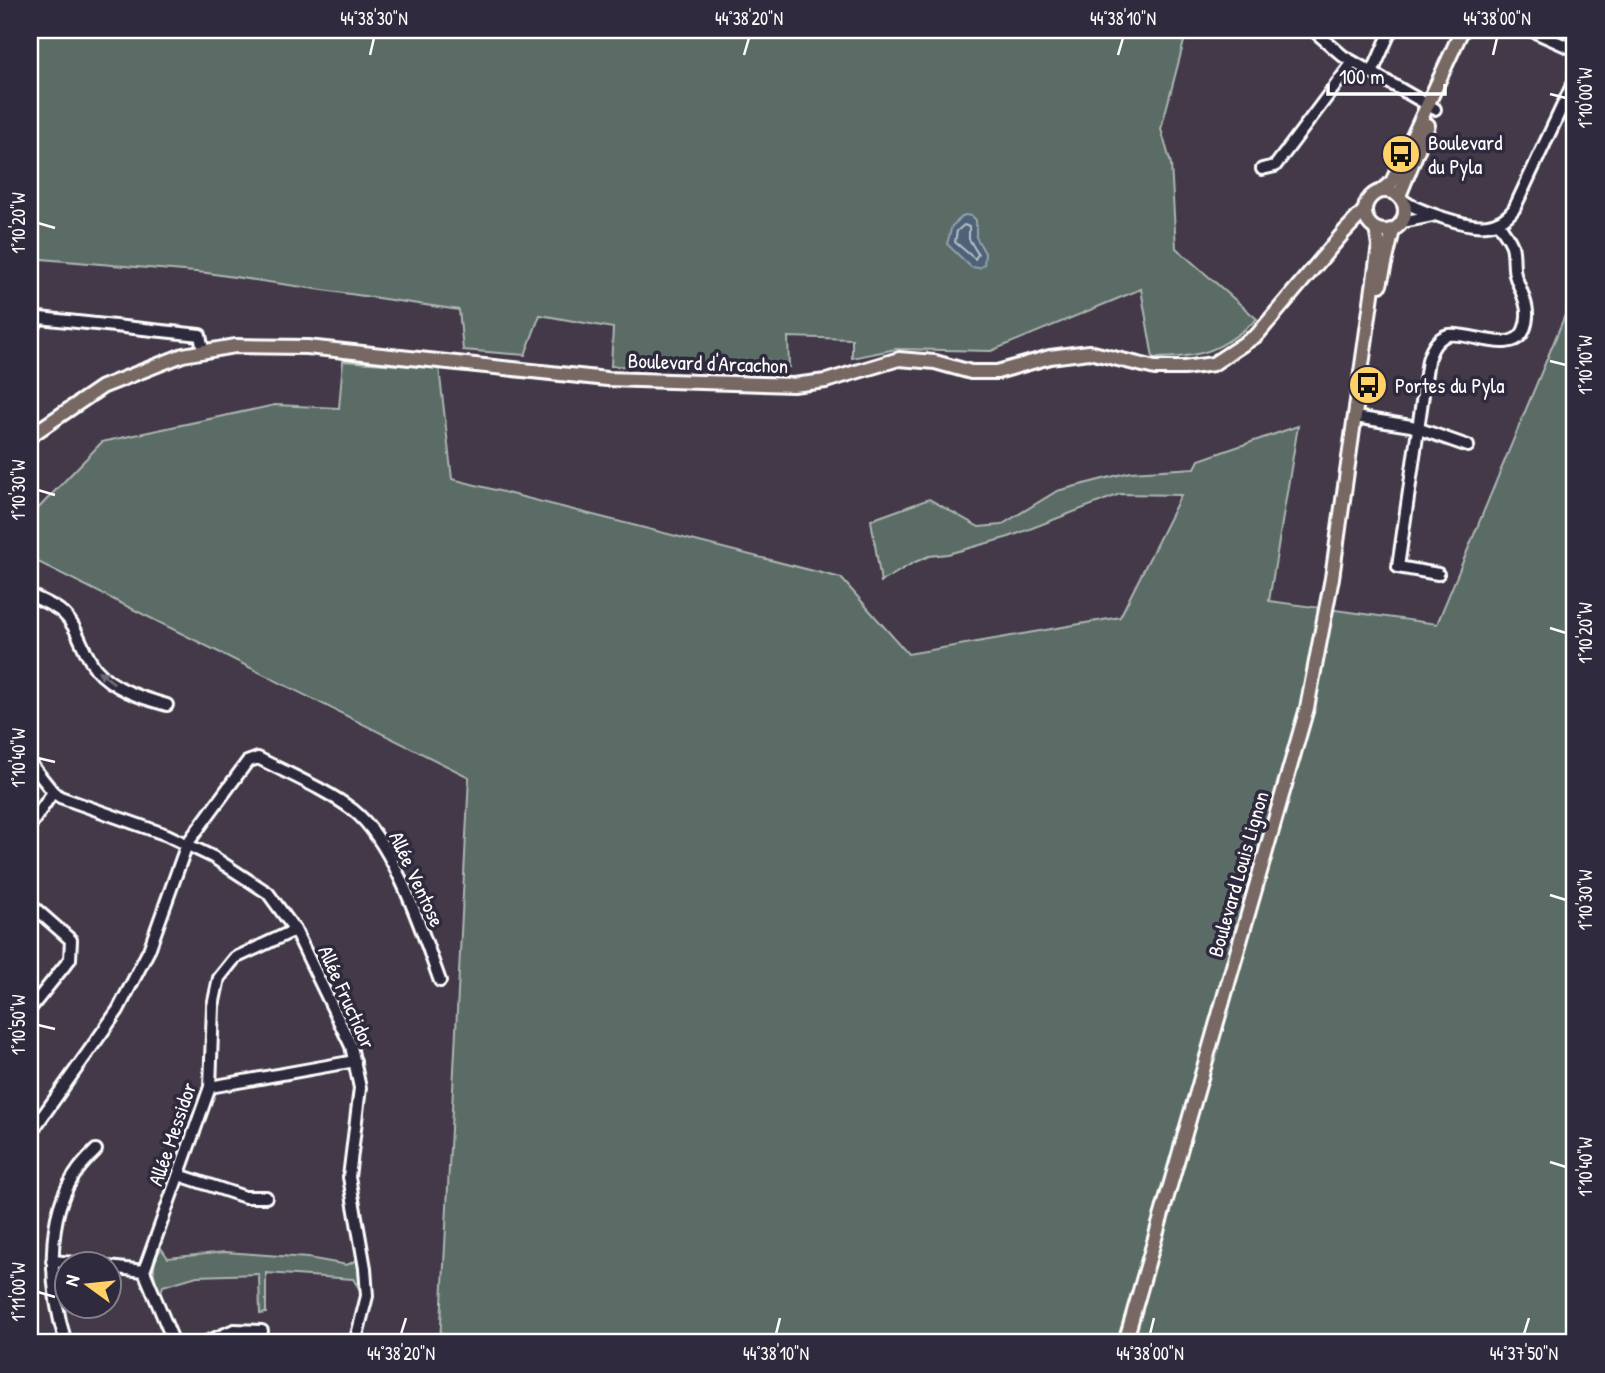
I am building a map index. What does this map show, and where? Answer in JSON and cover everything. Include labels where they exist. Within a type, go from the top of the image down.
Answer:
[{"type":"main road","points":[[1401,198],[1431,107],[1462,30]]},
{"type":"main road","points":[[1356,413],[1378,245],[1374,228],[1364,211],[1371,195],[1392,182],[1468,30]]},
{"type":"main road","points":[[1356,413],[1389,240],[1406,208],[1401,198],[1391,191],[1382,190]]},
{"type":"main road","name":"Boulevard d'Arcachon","points":[[30,436],[102,387],[153,365],[203,350],[259,345],[307,347],[607,379],[768,385],[825,381],[899,359],[935,362],[971,372],[997,372],[1050,357],[1088,352],[1155,368],[1213,364],[1257,335],[1364,211]]},
{"type":"main road","points":[[1344,232],[1356,227],[1384,231],[1398,226]]},
{"type":"main road","name":"Boulevard Louis Lignon","points":[[1125,1343],[1307,708],[1332,578],[1356,413]]},
{"type":"street","points":[[1313,30],[1353,62],[1431,107]]},
{"type":"street","points":[[1372,73],[1391,30]]},
{"type":"street","points":[[1530,30],[1575,50]]},
{"type":"street","points":[[1262,169],[1275,166],[1353,62]]},
{"type":"street","points":[[1401,198],[1416,209],[1477,227],[1509,216],[1575,79]]},
{"type":"street","points":[[1398,226],[1422,217],[1442,217]]},
{"type":"street","points":[[1438,574],[1398,567],[1428,360],[1440,339],[1454,335],[1506,343],[1519,338],[1524,329],[1527,306],[1515,274],[1511,243],[1498,222]]},
{"type":"street","points":[[30,331],[34,318],[200,335],[203,350]]},
{"type":"street","points":[[1356,413],[1418,428],[1468,446]]},
{"type":"street","points":[[30,595],[63,613],[74,627],[96,669],[110,681],[139,697],[167,705]]},
{"type":"street","name":"Allée Ventose","points":[[30,1134],[118,1010],[149,950],[187,844],[247,762],[258,758],[339,801],[353,810],[382,841],[440,981]]},
{"type":"street","points":[[30,763],[53,792],[30,826]]},
{"type":"street","name":"Allée Fructidor","points":[[53,792],[60,797],[187,844],[213,857],[268,893],[295,930],[351,1046],[360,1088],[349,1177],[365,1268],[367,1296],[355,1343]]},
{"type":"street","points":[[30,904],[71,940],[71,959],[30,1009]]},
{"type":"street","name":"Allée Messidor","points":[[144,1271],[210,1087],[213,1006],[219,978],[235,958],[295,930]]},
{"type":"street","points":[[210,1087],[355,1061]]},
{"type":"street","points":[[53,1250],[67,1190],[77,1171],[96,1150]]},
{"type":"street","points":[[178,1175],[245,1197],[266,1197]]},
{"type":"street","points":[[122,1269],[144,1271],[174,1343]]},
{"type":"street","points":[[60,1320],[66,1343]]},
{"type":"street","points":[[204,1343],[234,1330],[262,1331]]},
{"type":"green space","points":[[30,30],[1187,30],[1161,129],[1171,164],[1176,248],[1257,319],[1232,339],[1210,351],[1153,358],[1141,289],[991,351],[896,349],[852,358],[852,339],[788,337],[789,367],[611,366],[613,328],[540,315],[525,355],[463,350],[459,310],[207,273],[30,258]]},
{"type":"green space","points":[[1575,291],[1575,1343],[440,1343],[469,777],[30,558],[30,517],[102,442],[275,405],[339,408],[343,361],[439,368],[452,479],[841,578],[908,654],[1120,617],[1181,495],[1120,494],[1009,537],[948,554],[929,556],[881,582],[871,520],[929,499],[979,527],[1001,525],[1057,491],[1130,472],[1195,468],[1199,460],[1298,426],[1269,601],[1437,624]]},
{"type":"green space","points":[[161,1248],[168,1258],[225,1252],[308,1258],[347,1265],[357,1260],[360,1290],[353,1279],[266,1273],[266,1313],[260,1314],[259,1274],[197,1276],[163,1286],[160,1295],[154,1272],[155,1261]]},
{"type":"water","points":[[964,215],[972,216],[976,220],[976,237],[985,253],[984,265],[979,268],[971,267],[947,244],[952,226]]},
{"type":"place","name":"Boulevard du Pyla","points":[[1401,154]]},
{"type":"place","name":"Portes du Pyla","points":[[1368,385]]}]
